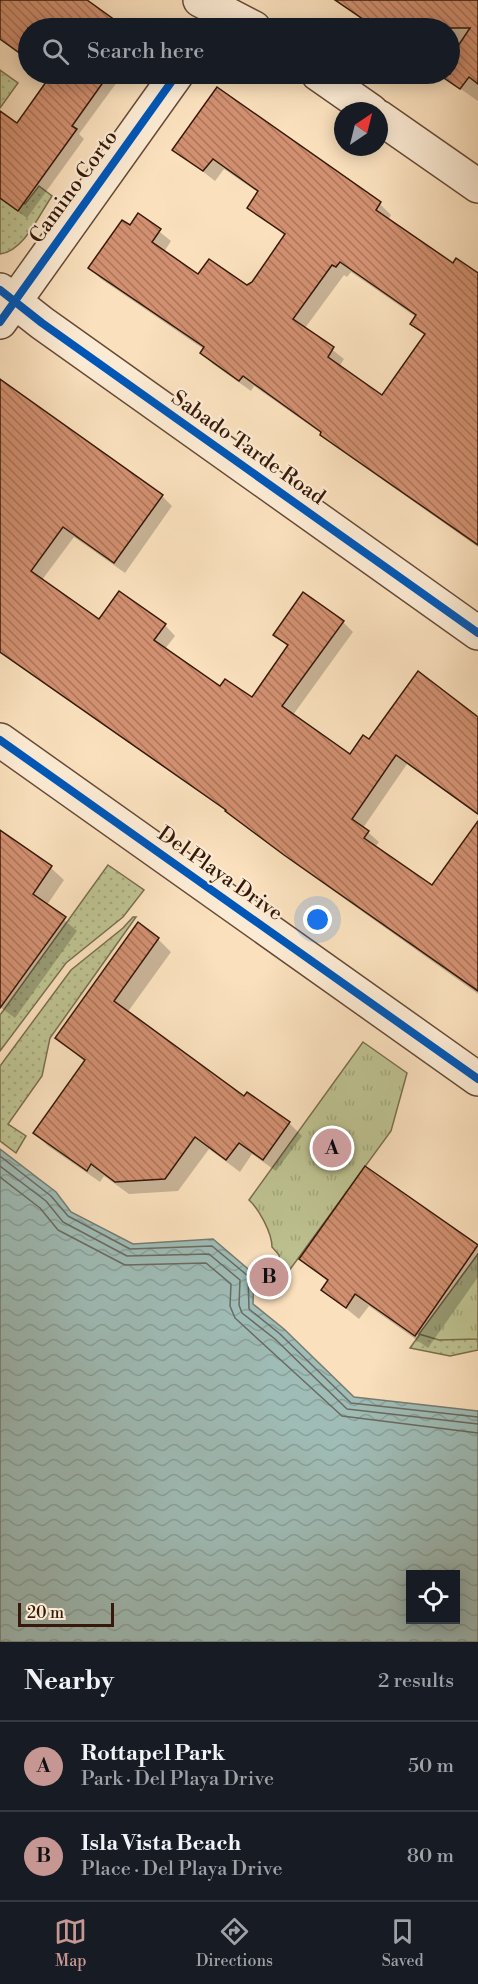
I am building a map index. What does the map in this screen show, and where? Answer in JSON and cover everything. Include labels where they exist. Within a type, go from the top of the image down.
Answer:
[{"type":"street","points":[[215,10],[232,18]]},
{"type":"street","name":"Camino Corto","points":[[5,304],[170,84]]},
{"type":"street","points":[[332,84],[358,102]]},
{"type":"street","points":[[388,123],[478,186]]},
{"type":"street","name":"Sabado Tarde Road","points":[[5,304],[47,327],[478,633]]},
{"type":"street","name":"Del Playa Drive","points":[[0,740],[478,1079]]},
{"type":"green space","points":[[0,70],[18,83],[0,108]]},
{"type":"green space","points":[[39,186],[52,196],[24,239],[9,251],[0,254],[0,187],[25,204]]},
{"type":"green space","points":[[108,865],[144,890],[123,917],[66,963],[0,1051],[0,1015]]},
{"type":"green space","points":[[133,917],[136,917],[50,1038],[42,1076],[8,1124],[26,1136],[16,1153],[0,1141],[0,1066],[71,970],[123,928]]},
{"type":"green space","points":[[363,1042],[407,1073],[391,1131],[283,1279],[279,1255],[272,1247],[270,1235],[257,1209],[249,1200]]},
{"type":"green space","points":[[478,1254],[478,1350],[450,1356],[410,1348]]},
{"type":"green space","points":[[478,1254],[478,1339],[439,1340],[419,1334]]},
{"type":"water","points":[[0,1149],[56,1192],[71,1212],[133,1244],[213,1239],[254,1274],[253,1304],[284,1329],[354,1397],[478,1411],[478,1642],[0,1642]]},
{"type":"building","points":[[0,0],[87,0],[112,18],[18,18],[18,52],[0,39]]},
{"type":"building","points":[[335,0],[478,0],[478,84],[469,77],[460,89],[453,84],[460,84],[460,43],[470,28],[460,28],[460,18],[361,18]]},
{"type":"building","points":[[45,84],[102,84],[72,126],[77,129],[18,211],[0,198],[0,111],[17,123]]},
{"type":"building","points":[[217,87],[381,202],[376,210],[453,263],[456,258],[478,273],[478,545],[320,435],[321,432],[243,376],[239,381],[200,353],[204,347],[88,268],[122,220],[130,225],[138,213],[161,229],[152,242],[198,274],[209,259],[247,285],[252,282],[285,234],[247,208],[258,191],[213,159],[203,171],[172,150]],"holes":[[[340,262],[416,315],[410,324],[425,334],[382,395],[328,357],[334,347],[293,319],[332,265],[336,267]]]},
{"type":"building","points":[[0,379],[163,495],[114,563],[63,527],[31,571],[99,619],[119,591],[166,624],[154,640],[220,686],[225,679],[252,697],[288,645],[273,635],[303,592],[344,621],[282,706],[350,754],[363,735],[369,739],[418,671],[478,717],[478,814],[396,755],[352,819],[369,831],[364,838],[432,885],[478,821],[478,991],[284,855],[226,810],[0,652]]},
{"type":"building","points":[[0,830],[52,866],[33,894],[66,917],[0,1008]]},
{"type":"building","points":[[138,922],[159,938],[114,1001],[244,1096],[247,1092],[290,1122],[263,1160],[239,1143],[226,1160],[195,1137],[165,1179],[115,1182],[91,1164],[87,1171],[33,1133],[85,1060],[55,1038]]},
{"type":"building","points":[[365,1166],[478,1245],[415,1336],[355,1294],[346,1308],[321,1290],[328,1280],[299,1259]]},
{"type":"cycle path","points":[[0,322],[170,84]]},
{"type":"cycle path","points":[[0,290],[42,323],[478,633]]},
{"type":"cycle path","points":[[0,740],[478,1079]]},
{"type":"place","name":"Rottapel Park","points":[[332,1148]]},
{"type":"place","name":"Isla Vista Beach","points":[[269,1277]]}]
